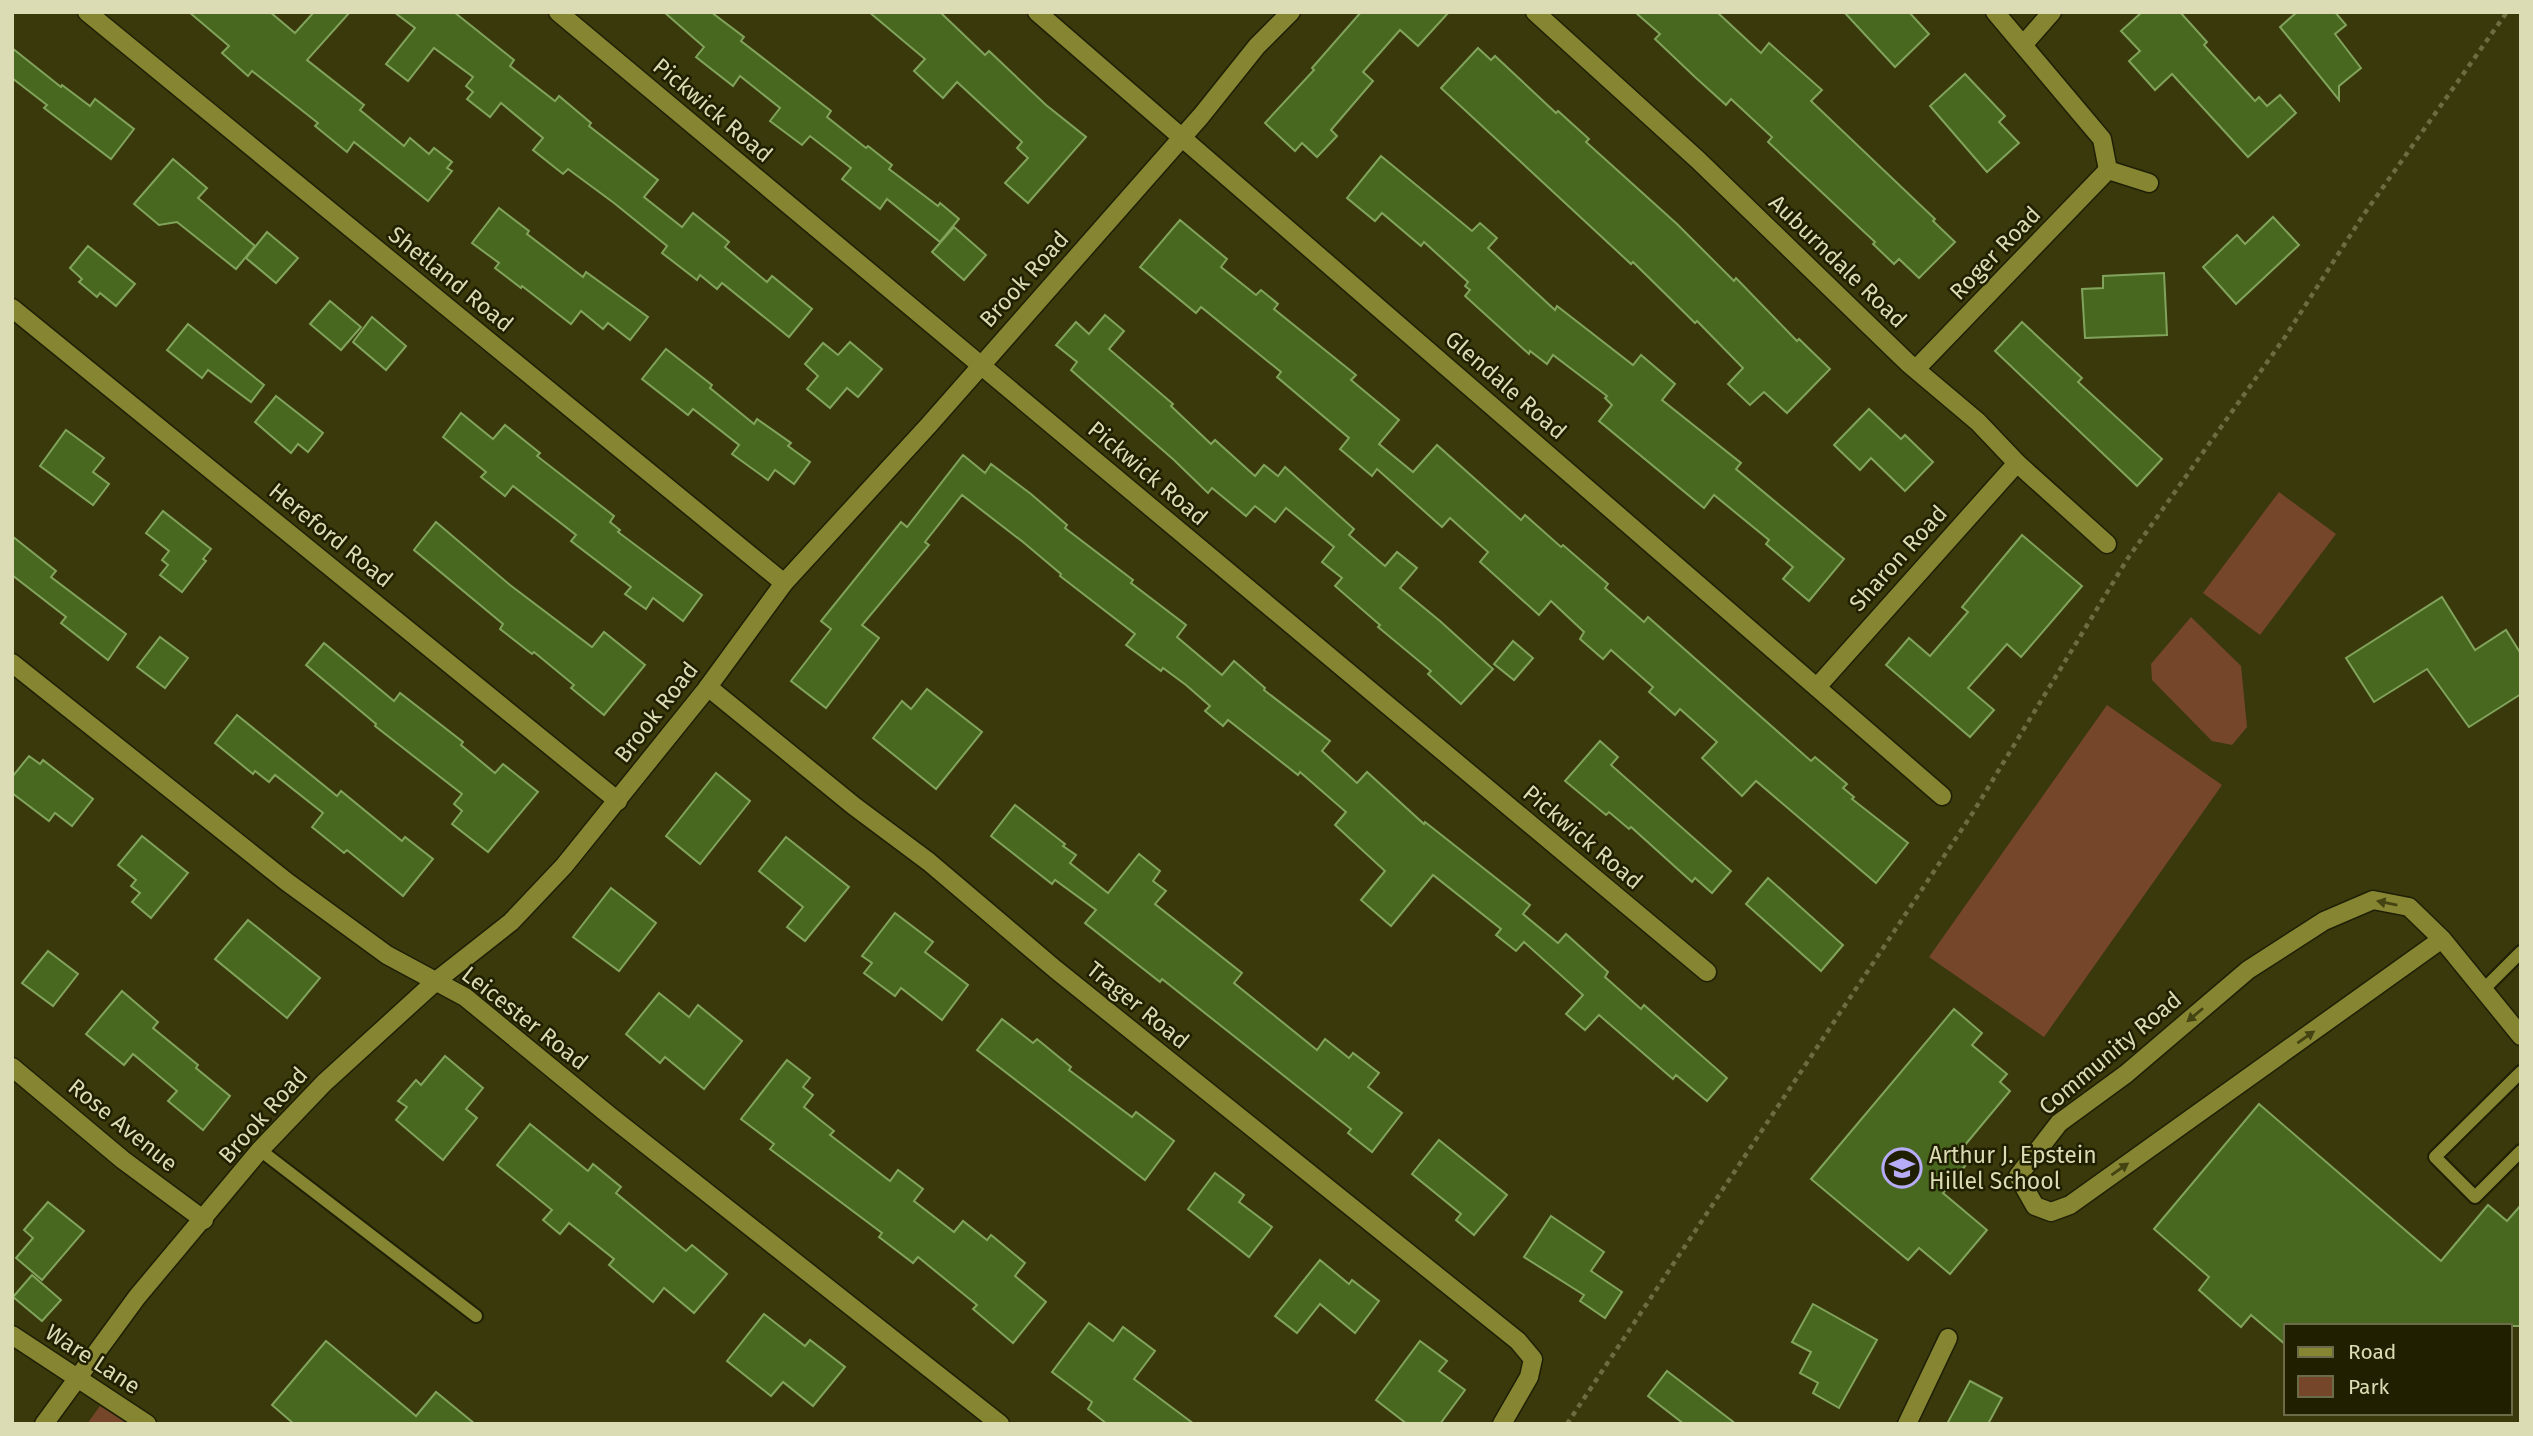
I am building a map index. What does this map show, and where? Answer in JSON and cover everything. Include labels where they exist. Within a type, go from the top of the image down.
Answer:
[{"type":"street","name":"Shetland Road","points":[[87,12],[784,583]]},
{"type":"street","name":"Pickwick Road","points":[[558,12],[1707,972]]},
{"type":"street","name":"Glendale Road","points":[[1037,12],[1942,796]]},
{"type":"street","name":"Brook Road","points":[[44,1424],[137,1297],[260,1150],[324,1083],[436,981],[512,922],[564,866],[708,687],[784,583],[928,426],[1182,137],[1257,46],[1291,12]]},
{"type":"street","name":"Auburndale Road","points":[[1535,12],[1698,160],[1916,369],[1978,422],[2017,463],[2107,544]]},
{"type":"street","points":[[1995,12],[2102,139],[2108,170],[2149,183]]},
{"type":"street","points":[[2023,45],[2052,12]]},
{"type":"street","name":"Roger Road","points":[[1916,369],[2108,170]]},
{"type":"street","name":"Hereford Road","points":[[12,308],[618,800]]},
{"type":"street","name":"Sharon Road","points":[[1817,687],[2017,463]]},
{"type":"street","name":"Leicester Road","points":[[12,663],[287,882],[387,955],[465,997],[610,1116],[1000,1424]]},
{"type":"street","name":"Trager Road","points":[[708,687],[854,806],[929,862],[1181,1071],[1518,1341],[1533,1359],[1529,1377],[1502,1424]]},
{"type":"street","name":"Community Road","points":[[2442,939],[2070,1205],[2051,1212],[2035,1206],[2018,1176],[2059,1123],[2126,1074],[2248,970],[2324,921],[2373,900],[2409,907],[2442,939],[2521,1036]]},
{"type":"street","name":"Rose Avenue","points":[[12,1067],[123,1160],[204,1220]]},
{"type":"street","name":"Ware Lane","points":[[12,1335],[147,1424]]},
{"type":"street","points":[[1907,1424],[1948,1338]]},
{"type":"lane","points":[[2483,990],[2521,952]]},
{"type":"lane","points":[[2521,1072],[2435,1157],[2475,1197],[2521,1151]]},
{"type":"lane","points":[[260,1150],[476,1316]]},
{"type":"path","points":[[1567,1424],[1972,814],[2128,558],[2285,337],[2362,218],[2507,12]]},
{"type":"green space","points":[[2279,492],[2336,534],[2260,635],[2203,593]]},
{"type":"green space","points":[[2191,617],[2241,666],[2247,727],[2232,745],[2212,741],[2152,680],[2151,664]]},
{"type":"green space","points":[[2107,705],[2222,785],[2044,1037],[1929,957]]},
{"type":"green space","points":[[100,1406],[128,1424],[87,1424]]},
{"type":"building","points":[[189,12],[270,12],[295,33],[314,12],[350,12],[307,60],[364,105],[360,110],[404,146],[410,138],[429,154],[434,148],[452,162],[447,168],[452,171],[428,201],[354,142],[347,152],[315,126],[318,123],[252,71],[248,76],[222,53],[229,46]]},
{"type":"building","points":[[394,12],[454,12],[514,60],[510,66],[555,101],[559,96],[591,123],[589,126],[658,180],[644,197],[682,227],[693,213],[729,242],[725,247],[767,282],[772,276],[812,309],[789,337],[722,283],[717,289],[700,275],[697,280],[662,253],[667,246],[614,203],[568,169],[563,174],[533,150],[543,138],[501,103],[490,117],[467,99],[473,92],[466,86],[473,77],[434,48],[408,81],[386,64],[415,28]]},
{"type":"building","points":[[664,12],[711,12],[744,37],[741,41],[831,111],[827,117],[892,165],[889,169],[959,219],[940,242],[887,199],[880,209],[842,179],[851,168],[810,136],[802,145],[770,121],[780,108],[740,76],[733,86],[696,57],[704,47]]},
{"type":"building","points":[[869,12],[940,12],[985,55],[989,51],[1046,105],[1086,137],[1028,203],[1005,183],[1028,158],[1017,148],[1022,142],[957,82],[943,98],[914,71],[925,59]]},
{"type":"building","points":[[1361,12],[1449,12],[1418,46],[1400,30],[1363,72],[1373,81],[1331,130],[1337,136],[1317,157],[1302,143],[1295,151],[1265,123],[1314,70],[1312,68]]},
{"type":"building","points":[[1635,12],[1717,12],[1761,53],[1769,43],[1822,90],[1811,101],[1935,219],[1933,221],[1955,242],[1919,278],[1899,259],[1894,264],[1873,244],[1875,242],[1768,142],[1772,137],[1731,99],[1726,105],[1695,77],[1655,39],[1660,34]]},
{"type":"building","points":[[1844,12],[1909,12],[1929,34],[1895,67]]},
{"type":"building","points":[[2142,12],[2180,12],[2207,42],[2204,45],[2255,101],[2259,97],[2267,106],[2280,95],[2296,113],[2248,157],[2172,74],[2155,90],[2129,61],[2140,51],[2121,31]]},
{"type":"building","points":[[2297,12],[2335,12],[2346,25],[2335,34],[2361,68],[2339,86],[2339,100],[2280,27]]},
{"type":"building","points":[[12,48],[61,87],[62,85],[90,106],[95,99],[134,129],[111,159],[44,108],[47,105],[12,78]]},
{"type":"building","points":[[1478,48],[1491,60],[1495,56],[1556,113],[1558,111],[1589,139],[1586,142],[1677,224],[1734,281],[1736,278],[1797,341],[1799,339],[1830,369],[1787,413],[1764,392],[1750,405],[1728,384],[1743,368],[1697,321],[1695,323],[1633,262],[1631,264],[1441,88]]},
{"type":"building","points":[[1965,74],[2005,116],[1999,122],[2019,143],[1987,172],[1930,106]]},
{"type":"building","points":[[1381,156],[1472,231],[1480,223],[1497,238],[1488,248],[1555,310],[1557,306],[1633,365],[1641,355],[1675,384],[1662,400],[1741,463],[1736,469],[1844,559],[1809,601],[1783,579],[1793,567],[1766,544],[1769,540],[1714,495],[1704,508],[1599,421],[1612,405],[1605,398],[1607,396],[1553,355],[1547,364],[1530,351],[1529,354],[1465,296],[1470,290],[1465,286],[1468,282],[1424,242],[1421,246],[1382,213],[1375,221],[1347,198]]},
{"type":"building","points":[[173,159],[207,188],[198,198],[255,246],[236,269],[177,222],[159,225],[134,204]]},
{"type":"building","points":[[499,208],[529,231],[527,234],[583,277],[586,272],[648,317],[630,340],[608,323],[603,329],[581,311],[571,324],[495,268],[499,263],[472,243]]},
{"type":"building","points":[[2273,217],[2299,245],[2236,304],[2203,267],[2237,235],[2245,244]]},
{"type":"building","points":[[1180,220],[1227,259],[1221,267],[1256,295],[1261,290],[1278,304],[1274,309],[1356,375],[1351,380],[1399,420],[1379,444],[1413,472],[1437,445],[1521,520],[1525,515],[1561,547],[1563,545],[1608,584],[1605,588],[1644,622],[1648,617],[1811,761],[1815,757],[1847,784],[1843,788],[1854,797],[1852,799],[1908,843],[1876,883],[1756,781],[1742,796],[1702,758],[1717,742],[1680,709],[1675,715],[1649,692],[1653,687],[1611,650],[1603,659],[1580,639],[1584,632],[1551,601],[1539,615],[1480,562],[1488,552],[1450,518],[1442,527],[1377,469],[1372,476],[1340,449],[1349,438],[1277,377],[1281,372],[1201,307],[1196,313],[1140,267]]},
{"type":"building","points":[[954,227],[986,255],[964,280],[932,252]]},
{"type":"building","points":[[267,232],[298,258],[276,283],[246,258]]},
{"type":"building","points":[[88,246],[135,284],[116,306],[100,293],[97,297],[79,282],[82,279],[70,268]]},
{"type":"building","points":[[2164,273],[2167,335],[2085,338],[2082,289],[2103,288],[2103,276]]},
{"type":"building","points":[[330,301],[361,327],[341,350],[310,324]]},
{"type":"building","points":[[1105,315],[1124,331],[1109,349],[1173,404],[1171,406],[1211,444],[1215,440],[1255,476],[1264,465],[1278,476],[1285,467],[1354,529],[1349,535],[1385,566],[1397,552],[1417,568],[1400,588],[1493,669],[1461,704],[1428,674],[1431,671],[1378,627],[1380,625],[1335,586],[1342,578],[1322,562],[1334,547],[1286,508],[1275,522],[1255,506],[1246,516],[1212,488],[1208,493],[1071,370],[1077,362],[1056,345],[1076,322],[1089,334]]},
{"type":"building","points":[[372,317],[406,346],[386,370],[353,342]]},
{"type":"building","points":[[2022,322],[2082,378],[2078,382],[2162,459],[2137,486],[1995,351]]},
{"type":"building","points":[[188,324],[264,385],[251,402],[208,370],[202,378],[167,350]]},
{"type":"building","points":[[850,342],[882,369],[858,397],[847,388],[830,408],[807,389],[818,376],[805,364],[823,343],[838,355]]},
{"type":"building","points":[[666,349],[712,385],[710,388],[754,424],[757,419],[791,443],[788,446],[810,462],[794,484],[775,470],[768,480],[732,454],[739,445],[693,409],[688,415],[642,379]]},
{"type":"building","points":[[276,396],[323,433],[308,452],[298,444],[291,453],[255,422]]},
{"type":"building","points":[[1869,409],[1901,439],[1905,435],[1933,462],[1905,491],[1871,458],[1860,470],[1834,445]]},
{"type":"building","points":[[461,413],[493,439],[505,425],[540,453],[537,456],[614,516],[610,522],[620,530],[618,532],[702,595],[683,621],[653,598],[646,609],[625,594],[631,587],[571,541],[576,535],[513,486],[505,496],[481,477],[486,472],[443,437]]},
{"type":"building","points":[[66,430],[104,458],[93,472],[109,484],[93,505],[40,466]]},
{"type":"building","points":[[963,455],[985,473],[991,464],[1031,494],[1067,525],[1065,528],[1186,625],[1177,637],[1222,675],[1234,661],[1265,688],[1264,690],[1330,741],[1322,751],[1357,783],[1367,772],[1424,824],[1425,822],[1530,905],[1523,914],[1558,943],[1566,934],[1608,972],[1605,977],[1641,1009],[1644,1005],[1727,1078],[1707,1101],[1676,1075],[1673,1079],[1599,1015],[1585,1030],[1566,1014],[1583,995],[1524,942],[1516,951],[1496,935],[1501,929],[1433,875],[1391,926],[1361,900],[1385,871],[1335,825],[1346,812],[1300,772],[1298,775],[1228,720],[1223,726],[1205,711],[1210,706],[1186,685],[1163,668],[1161,671],[1126,645],[1135,634],[962,495],[925,542],[929,545],[862,625],[879,638],[826,708],[791,681],[831,629],[821,621],[901,522],[907,527]]},
{"type":"building","points":[[163,511],[211,549],[203,559],[206,561],[182,592],[160,575],[168,565],[162,560],[169,551],[146,533]]},
{"type":"building","points":[[436,522],[510,585],[592,647],[604,632],[645,665],[604,715],[571,688],[574,685],[534,652],[532,654],[500,629],[503,624],[414,550]]},
{"type":"building","points":[[2022,535],[2082,586],[2021,657],[2007,644],[1968,688],[1994,710],[1970,737],[1886,665],[1909,638],[1930,656],[1968,612],[1962,607]]},
{"type":"building","points":[[12,536],[56,571],[51,577],[126,634],[108,660],[61,623],[66,617],[12,575]]},
{"type":"building","points":[[2442,597],[2475,650],[2506,630],[2521,654],[2521,694],[2469,727],[2427,669],[2374,702],[2346,658]]},
{"type":"building","points":[[160,637],[188,658],[165,688],[137,667]]},
{"type":"building","points":[[1513,641],[1533,658],[1514,680],[1494,664]]},
{"type":"building","points":[[324,643],[394,701],[400,693],[463,742],[461,745],[495,773],[503,764],[538,792],[488,852],[452,824],[462,811],[454,804],[462,794],[375,726],[376,724],[306,665]]},
{"type":"building","points":[[927,689],[982,732],[936,789],[873,738],[902,701],[911,709]]},
{"type":"building","points":[[237,715],[337,796],[341,791],[402,841],[405,837],[433,859],[403,896],[347,850],[344,853],[312,827],[323,813],[275,775],[269,782],[255,771],[253,774],[215,743]]},
{"type":"building","points":[[1600,741],[1618,757],[1611,765],[1731,871],[1712,893],[1695,878],[1692,882],[1631,827],[1629,829],[1609,812],[1606,815],[1565,781]]},
{"type":"building","points":[[29,756],[40,764],[43,760],[93,799],[72,826],[55,813],[49,821],[12,793],[12,777]]},
{"type":"building","points":[[716,773],[750,801],[700,864],[666,836]]},
{"type":"building","points":[[1015,805],[1065,844],[1063,846],[1076,855],[1070,863],[1108,893],[1139,854],[1160,871],[1153,881],[1166,891],[1155,904],[1242,973],[1234,983],[1317,1050],[1325,1039],[1349,1058],[1353,1053],[1379,1073],[1368,1087],[1402,1113],[1372,1152],[1348,1133],[1351,1129],[1162,979],[1160,982],[1085,923],[1096,910],[1055,880],[1052,884],[991,836]]},
{"type":"building","points":[[142,836],[188,873],[151,918],[132,902],[140,893],[131,886],[136,880],[118,865]]},
{"type":"building","points":[[786,837],[849,887],[805,941],[787,927],[803,907],[759,871]]},
{"type":"building","points":[[1768,878],[1843,945],[1821,971],[1746,904]]},
{"type":"building","points":[[611,888],[656,923],[619,971],[573,937]]},
{"type":"building","points":[[895,913],[933,942],[925,952],[968,985],[942,1020],[901,988],[895,996],[864,973],[872,963],[862,956]]},
{"type":"building","points":[[248,920],[320,978],[287,1018],[215,959]]},
{"type":"building","points":[[48,951],[78,974],[53,1006],[22,983]]},
{"type":"building","points":[[122,991],[158,1022],[153,1028],[230,1096],[203,1130],[168,1101],[177,1091],[133,1054],[124,1065],[86,1034]]},
{"type":"building","points":[[659,993],[689,1017],[698,1005],[742,1041],[704,1089],[665,1057],[660,1063],[626,1034]]},
{"type":"building","points":[[1954,1009],[1982,1033],[1972,1045],[2007,1074],[2000,1082],[2010,1091],[1955,1157],[1965,1166],[1943,1193],[1987,1230],[1950,1274],[1919,1248],[1908,1260],[1811,1179]]},
{"type":"building","points":[[1002,1019],[1033,1043],[1037,1039],[1071,1067],[1069,1070],[1132,1117],[1136,1112],[1174,1141],[1145,1180],[977,1050]]},
{"type":"building","points":[[445,1056],[483,1088],[466,1109],[477,1118],[443,1160],[396,1120],[407,1107],[398,1101],[416,1080],[421,1085]]},
{"type":"building","points":[[787,1060],[810,1078],[803,1087],[813,1095],[804,1107],[834,1131],[830,1135],[890,1181],[898,1170],[923,1189],[914,1201],[954,1232],[963,1221],[987,1240],[991,1235],[1025,1263],[1015,1276],[1046,1302],[1013,1343],[973,1309],[977,1305],[918,1257],[913,1263],[879,1237],[882,1233],[770,1149],[774,1144],[741,1119]]},
{"type":"building","points":[[2259,1104],[2441,1261],[2488,1205],[2507,1221],[2521,1205],[2521,1326],[2284,1324],[2284,1343],[2251,1315],[2241,1327],[2199,1290],[2209,1277],[2154,1229]]},
{"type":"building","points":[[530,1124],[588,1171],[593,1164],[621,1187],[616,1193],[686,1251],[692,1245],[727,1274],[694,1313],[664,1288],[653,1302],[609,1265],[614,1259],[569,1223],[560,1234],[543,1220],[552,1210],[497,1165]]},
{"type":"building","points":[[1439,1140],[1507,1195],[1474,1235],[1456,1220],[1461,1214],[1412,1174]]},
{"type":"building","points":[[1215,1173],[1244,1195],[1239,1202],[1272,1227],[1249,1257],[1188,1209]]},
{"type":"building","points":[[48,1202],[84,1231],[42,1280],[16,1258],[33,1238],[24,1230]]},
{"type":"building","points":[[1551,1216],[1604,1252],[1591,1271],[1622,1292],[1605,1318],[1580,1301],[1584,1295],[1524,1257]]},
{"type":"building","points":[[1320,1260],[1349,1284],[1352,1280],[1379,1301],[1355,1333],[1320,1304],[1297,1333],[1275,1316]]},
{"type":"building","points":[[32,1275],[61,1300],[42,1321],[13,1297]]},
{"type":"building","points":[[1813,1304],[1877,1340],[1839,1408],[1813,1393],[1818,1383],[1800,1373],[1811,1352],[1792,1342]]},
{"type":"building","points":[[764,1314],[805,1346],[810,1340],[845,1367],[813,1406],[783,1382],[771,1396],[727,1361]]},
{"type":"building","points":[[1089,1323],[1113,1341],[1123,1327],[1155,1351],[1134,1379],[1194,1424],[1107,1424],[1088,1409],[1092,1402],[1052,1372]]},
{"type":"building","points":[[326,1341],[416,1416],[436,1392],[475,1424],[294,1424],[272,1405]]},
{"type":"building","points":[[1420,1341],[1447,1361],[1439,1371],[1465,1390],[1440,1424],[1407,1424],[1376,1400]]},
{"type":"building","points":[[1667,1371],[1736,1424],[1684,1424],[1648,1396]]},
{"type":"building","points":[[1970,1381],[2002,1398],[1988,1424],[1947,1424]]},
{"type":"place","name":"Arthur J. Epstein Hillel School","points":[[1902,1168]]}]
